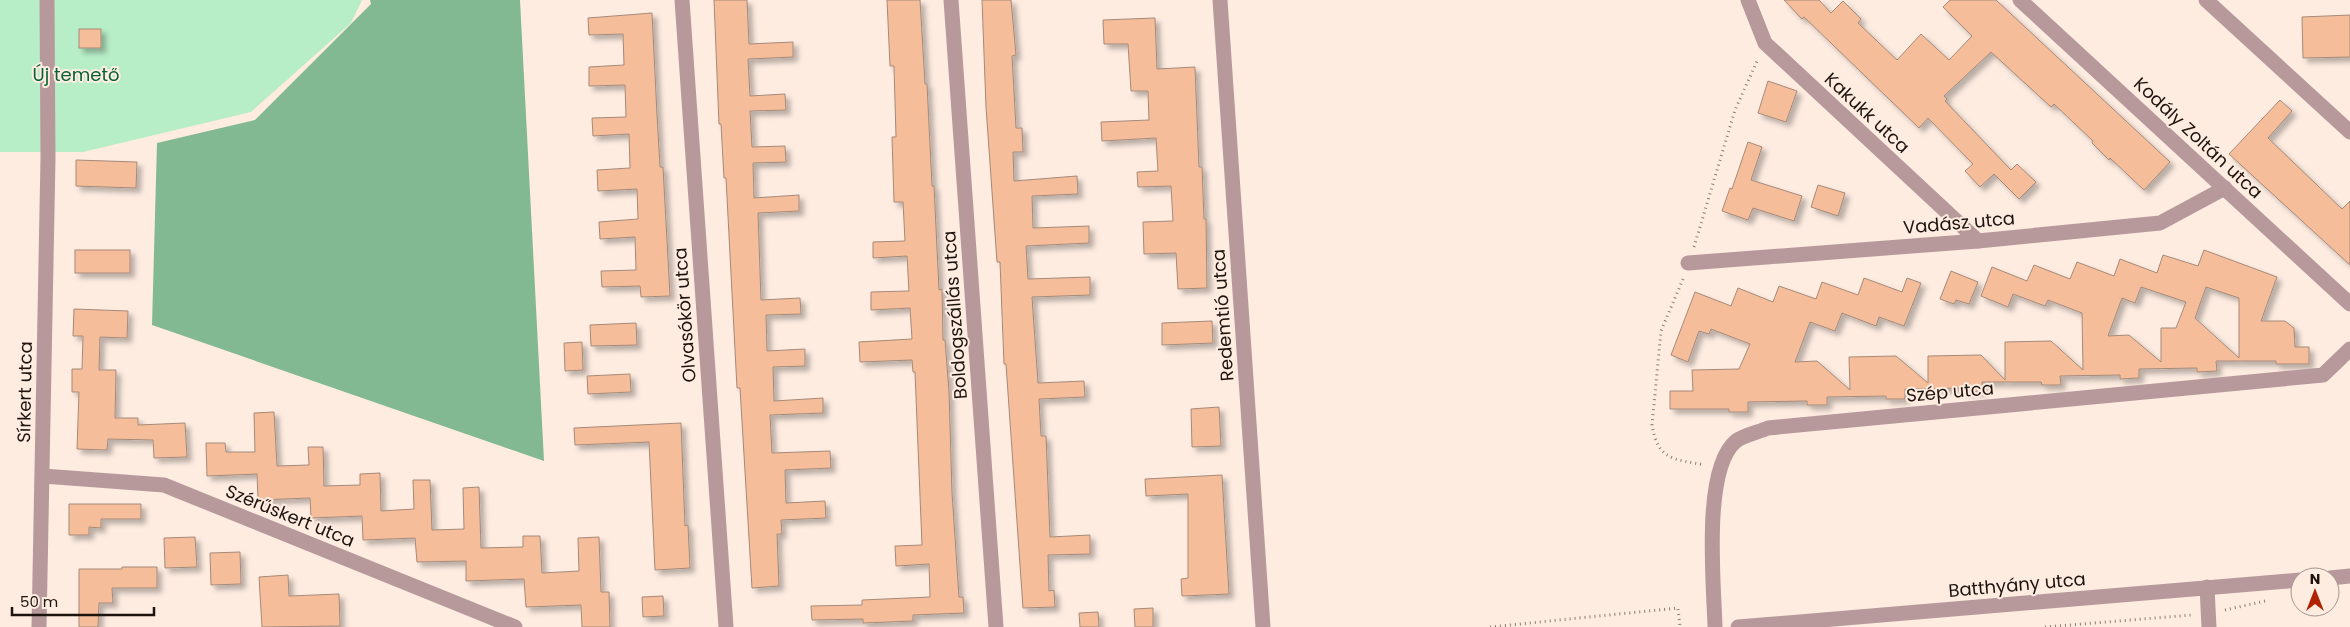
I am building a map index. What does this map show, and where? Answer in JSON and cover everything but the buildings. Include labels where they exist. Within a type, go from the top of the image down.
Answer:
[{"type":"street","name":"Sírkert utca","points":[[39,627],[48,158],[47,0]]},
{"type":"street","name":"Olvasókör utca","points":[[682,0],[726,627]]},
{"type":"street","name":"Boldogszállás utca","points":[[951,0],[996,627]]},
{"type":"street","name":"Redemtió utca","points":[[1220,0],[1263,627]]},
{"type":"street","name":"Kakukk utca","points":[[1748,0],[1765,44],[1978,241]]},
{"type":"street","name":"Kodály Zoltán utca","points":[[2020,0],[2350,304]]},
{"type":"street","points":[[2206,0],[2350,132]]},
{"type":"street","name":"Vadász utca","points":[[1688,263],[1978,241],[2160,223],[2225,188]]},
{"type":"street","name":"Szép utca","points":[[1715,627],[1711,518],[1722,463],[1736,441],[1768,428],[2323,375],[2350,349]]},
{"type":"street","name":"Szérűskert utca","points":[[43,476],[164,486],[515,627]]},
{"type":"street","name":"Batthyány utca","points":[[1738,627],[2290,581]]},
{"type":"street","points":[[2207,588],[2209,620]]},
{"type":"path","points":[[2045,627],[2209,620],[2270,600]]},
{"type":"path","points":[[1490,627],[1678,608],[1680,627]]},
{"type":"green space","name":"Új temető","points":[[0,0],[362,0],[351,23],[251,112],[83,152],[0,152]]},
{"type":"green space","points":[[370,0],[520,0],[544,461],[152,325],[157,143],[255,120],[371,4]]}]
